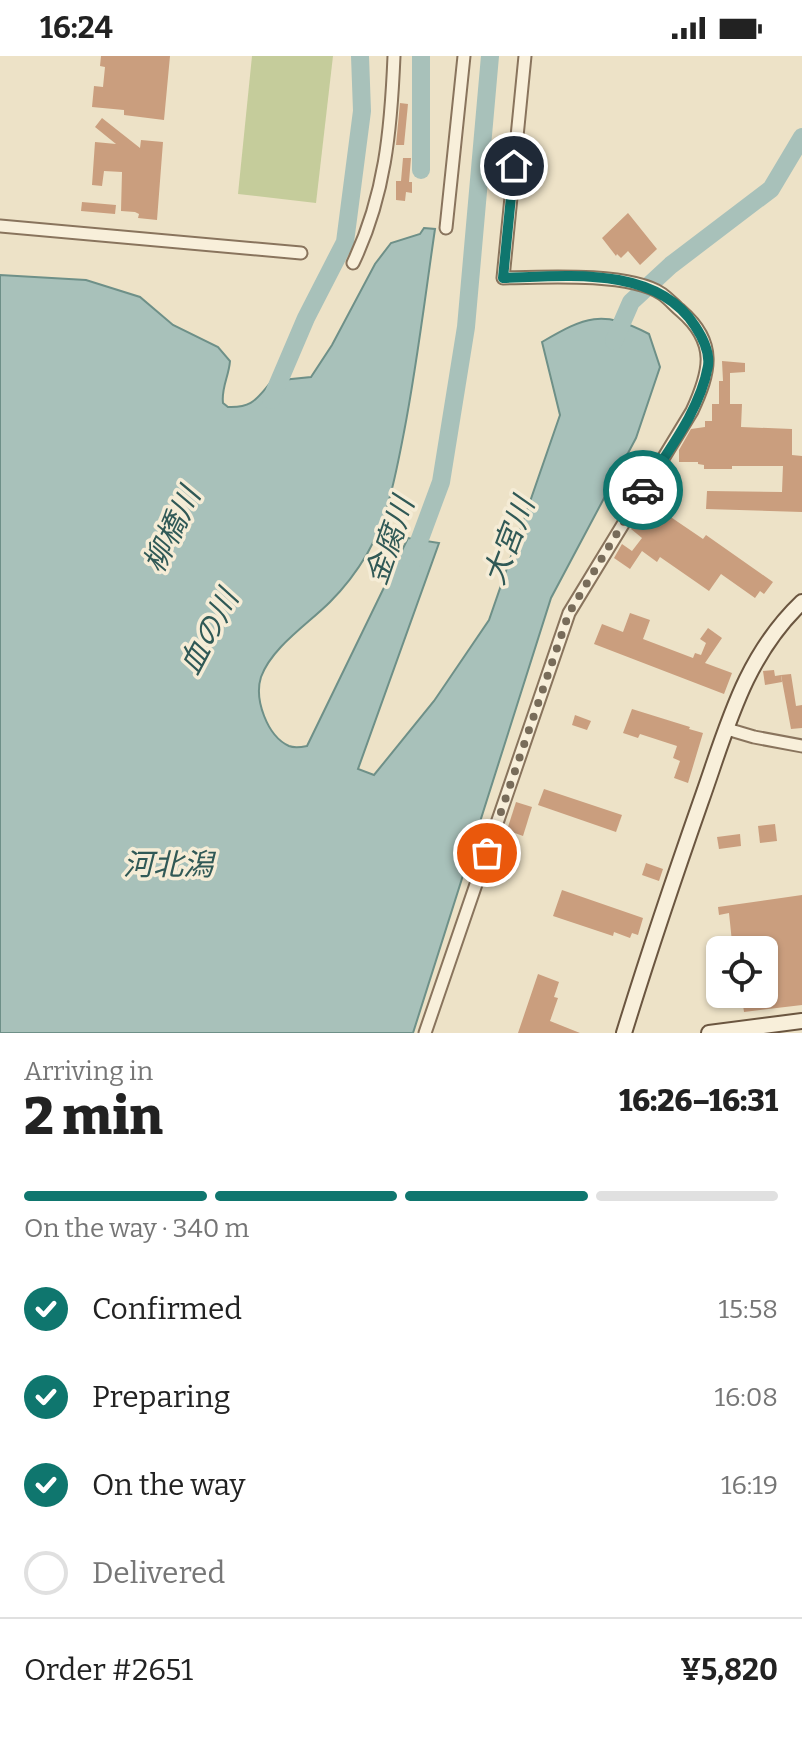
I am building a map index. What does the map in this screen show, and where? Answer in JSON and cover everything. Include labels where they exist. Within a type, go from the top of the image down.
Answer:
[{"type":"street","points":[[353,263],[370,227],[380,191],[389,130],[394,56]]},
{"type":"street","points":[[446,228],[464,56]]},
{"type":"street","points":[[425,1033],[569,613],[692,411],[703,388],[709,362],[704,340],[691,319],[661,293],[608,279],[503,278],[525,56]]},
{"type":"street","points":[[0,226],[301,253]]},
{"type":"street","points":[[624,1033],[650,948],[752,665],[769,638],[802,602]]},
{"type":"street","points":[[727,729],[802,746]]},
{"type":"street","points":[[709,1033],[802,1021]]},
{"type":"green space","points":[[252,56],[333,56],[316,203],[238,194]]},
{"type":"water","name":"河北潟","points":[[424,228],[435,229],[421,331],[398,464],[381,525],[350,579],[282,646],[261,677],[259,696],[264,716],[274,734],[289,746],[307,746],[408,538],[439,543],[358,769],[374,775],[434,701],[489,620],[560,415],[542,342],[582,322],[594,319],[618,321],[649,334],[660,367],[636,438],[551,598],[413,1033],[0,1033],[0,275],[86,280],[140,297],[173,325],[218,347],[230,361],[223,403],[236,407],[253,401],[272,381],[311,377],[332,345],[375,264],[391,243],[420,234]]},
{"type":"building","points":[[101,56],[170,56],[164,120],[124,115],[124,110],[92,107],[94,86],[103,87],[105,67],[100,66]]},
{"type":"building","points":[[400,103],[408,104],[404,145],[396,145]]},
{"type":"building","points":[[102,118],[140,148],[141,140],[163,142],[157,220],[138,218],[139,214],[135,212],[121,211],[122,172],[104,171],[102,186],[92,185],[95,142],[116,144],[95,127]]},
{"type":"building","points":[[403,158],[411,158],[409,182],[412,182],[412,193],[406,192],[405,201],[396,200],[396,181],[401,181]]},
{"type":"building","points":[[82,202],[116,205],[115,214],[81,211]]},
{"type":"building","points":[[628,213],[657,249],[640,265],[628,251],[621,258],[616,256],[602,238]]},
{"type":"building","points":[[722,361],[745,363],[745,372],[730,373],[730,404],[742,404],[741,427],[792,429],[792,455],[802,456],[802,512],[706,509],[707,491],[782,492],[783,466],[704,469],[704,465],[698,462],[679,462],[679,450],[691,429],[705,427],[705,421],[712,421],[712,404],[719,404],[719,381],[723,381]]},
{"type":"building","points":[[653,505],[703,539],[706,535],[773,582],[764,594],[760,591],[755,598],[721,574],[709,591],[660,557],[657,562],[642,551],[630,569],[614,558],[622,544],[632,551],[642,538],[631,529],[644,511],[646,513]]},
{"type":"building","points":[[630,613],[650,620],[643,639],[693,658],[695,653],[701,655],[706,643],[700,639],[708,628],[722,638],[705,663],[732,673],[724,694],[594,644],[602,624],[623,632]]},
{"type":"building","points":[[774,670],[775,676],[781,675],[782,682],[765,685],[763,671]]},
{"type":"building","points":[[791,674],[796,706],[802,705],[802,728],[791,729],[781,675]]},
{"type":"building","points":[[632,709],[703,733],[688,783],[674,778],[680,761],[673,758],[677,746],[640,734],[638,738],[623,733]]},
{"type":"building","points":[[575,715],[591,721],[587,730],[572,725]]},
{"type":"building","points":[[544,789],[622,815],[616,832],[538,805]]},
{"type":"building","points":[[516,802],[532,807],[523,836],[507,830]]},
{"type":"building","points":[[775,824],[777,841],[760,843],[758,826]]},
{"type":"building","points":[[740,834],[741,846],[719,849],[717,837]]},
{"type":"building","points":[[646,863],[663,869],[659,881],[642,875]]},
{"type":"building","points":[[562,890],[643,918],[638,935],[632,933],[630,938],[614,932],[613,936],[553,916]]},
{"type":"building","points":[[802,895],[802,1005],[778,1008],[778,936],[731,936],[729,913],[719,915],[718,907]]},
{"type":"building","points":[[538,974],[559,982],[554,997],[558,998],[550,1021],[580,1033],[518,1033]]},
{"type":"building","points":[[743,1008],[777,1008],[744,1012]]},
{"type":"waterway","name":"柳橋川","points":[[271,400],[306,318],[345,242],[362,111],[360,56]]},
{"type":"waterway","name":"血の川","points":[[421,56],[421,170]]},
{"type":"waterway","name":"金腐川","points":[[411,563],[441,482],[466,327],[490,56]]},
{"type":"waterway","name":"大宮川","points":[[614,341],[631,302],[671,265],[771,189],[802,137]]},
{"type":"way so far","points":[[487,853],[569,613],[643,490]]},
{"type":"route","points":[[514,166],[503,278],[608,279],[661,293],[691,319],[704,340],[709,362],[703,388],[643,490]]}]
